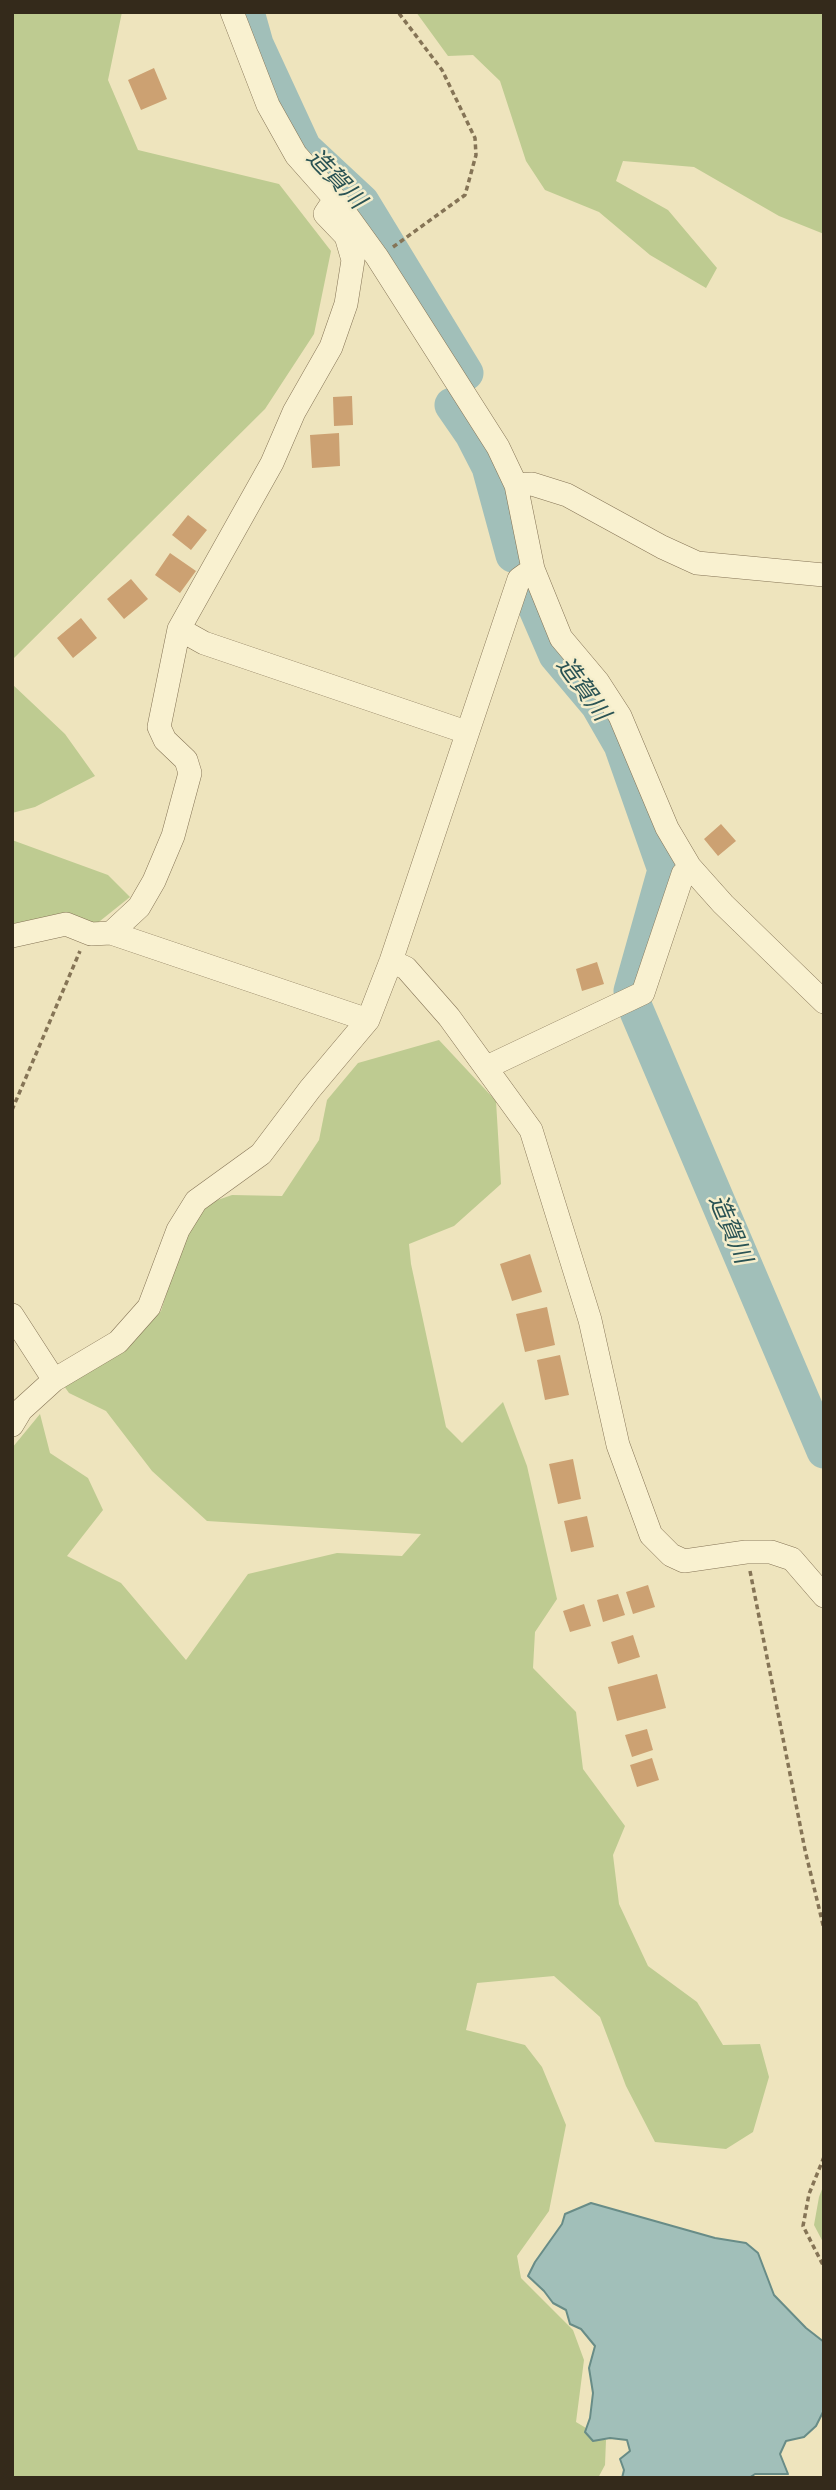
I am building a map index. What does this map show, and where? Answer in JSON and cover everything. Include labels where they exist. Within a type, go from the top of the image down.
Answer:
[{"type":"street","points":[[232,12],[268,105],[296,155],[335,198],[390,277],[498,447],[516,485],[533,569],[561,638],[598,682],[620,716],[667,828],[690,867],[723,904],[824,1002]]},
{"type":"street","points":[[101,933],[139,907],[154,881],[173,836],[190,773],[186,760],[164,740],[159,727],[179,629],[272,463],[294,412],[331,348],[346,304],[354,260],[346,236],[325,214],[335,198]]},
{"type":"street","points":[[516,485],[532,484],[567,495],[697,563],[824,575]]},
{"type":"street","points":[[12,1425],[21,1410],[54,1380],[118,1342],[149,1307],[178,1230],[196,1201],[261,1154],[310,1089],[368,1020],[391,961],[519,579],[533,569]]},
{"type":"street","points":[[179,629],[204,643],[467,732]]},
{"type":"street","points":[[487,1067],[643,993],[683,874],[690,867]]},
{"type":"street","points":[[12,936],[66,924],[368,1020]]},
{"type":"street","points":[[391,961],[406,968],[449,1017],[531,1130],[590,1320],[618,1445],[651,1535],[671,1555],[684,1561],[746,1552],[771,1552],[792,1559],[824,1596]]},
{"type":"street","points":[[12,1315],[54,1380]]},
{"type":"path","points":[[398,12],[442,70],[475,138],[476,155],[465,195],[400,243]]},
{"type":"path","points":[[12,1110],[85,941],[101,933]]},
{"type":"path","points":[[746,1552],[791,1786],[824,1928]]},
{"type":"path","points":[[824,2157],[808,2194],[803,2226],[824,2267]]},
{"type":"green space","points":[[12,12],[122,12],[108,80],[138,150],[279,184],[331,251],[314,334],[265,409],[12,660]]},
{"type":"green space","points":[[416,12],[824,12],[824,234],[779,216],[694,167],[623,161],[616,181],[668,210],[717,268],[706,288],[650,255],[599,212],[545,190],[526,161],[500,81],[473,55],[448,56]]},
{"type":"green space","points":[[12,684],[65,734],[95,776],[35,807],[12,813]]},
{"type":"green space","points":[[12,840],[108,875],[130,897],[95,925],[12,925]]},
{"type":"green space","points":[[439,1040],[496,1101],[501,1184],[454,1226],[409,1244],[446,1427],[462,1443],[503,1402],[527,1466],[557,1599],[535,1632],[533,1668],[576,1712],[583,1769],[625,1826],[613,1855],[619,1904],[648,1966],[697,2002],[723,2045],[760,2044],[769,2077],[753,2132],[726,2149],[655,2142],[626,2086],[600,2017],[554,1976],[477,1983],[466,2030],[525,2045],[542,2067],[566,2125],[549,2211],[517,2256],[521,2278],[573,2330],[584,2360],[576,2422],[606,2440],[605,2465],[598,2478],[12,2478],[12,1448],[40,1414],[50,1453],[88,1478],[103,1510],[67,1556],[121,1583],[186,1660],[248,1574],[337,1553],[402,1556],[421,1534],[207,1521],[152,1471],[106,1411],[69,1393],[64,1386],[139,1334],[161,1311],[184,1238],[209,1203],[232,1195],[282,1196],[319,1140],[327,1100],[358,1063]]},
{"type":"green space","points":[[824,2184],[824,2244],[814,2225]]},
{"type":"water","points":[[591,2203],[715,2238],[746,2243],[758,2253],[774,2295],[806,2328],[824,2342],[824,2410],[816,2426],[804,2437],[786,2441],[780,2454],[788,2474],[755,2474],[749,2478],[622,2478],[624,2470],[620,2459],[630,2451],[627,2440],[610,2438],[593,2441],[585,2432],[593,2393],[589,2368],[595,2346],[581,2329],[570,2324],[566,2310],[553,2303],[528,2276],[562,2224],[565,2214]]},
{"type":"building","points":[[154,68],[167,99],[141,110],[128,80]]},
{"type":"building","points":[[352,396],[353,425],[334,426],[333,397]]},
{"type":"building","points":[[339,433],[340,466],[312,468],[310,435]]},
{"type":"building","points":[[188,515],[207,530],[191,550],[172,535]]},
{"type":"building","points":[[170,553],[196,571],[180,593],[155,575]]},
{"type":"building","points":[[131,579],[148,599],[124,619],[107,599]]},
{"type":"building","points":[[81,618],[97,638],[73,658],[57,638]]},
{"type":"building","points":[[721,824],[736,841],[718,856],[704,839]]},
{"type":"building","points":[[597,962],[604,984],[582,991],[576,969]]},
{"type":"building","points":[[530,1254],[542,1292],[512,1301],[500,1264]]},
{"type":"building","points":[[547,1307],[555,1345],[525,1352],[516,1314]]},
{"type":"building","points":[[560,1355],[569,1395],[545,1400],[537,1360]]},
{"type":"building","points":[[573,1459],[581,1499],[558,1504],[549,1464]]},
{"type":"building","points":[[587,1516],[594,1547],[571,1552],[564,1521]]},
{"type":"building","points":[[648,1585],[655,1607],[633,1614],[626,1592]]},
{"type":"building","points":[[618,1594],[625,1615],[603,1622],[597,1600]]},
{"type":"building","points":[[584,1604],[591,1626],[570,1632],[563,1611]]},
{"type":"building","points":[[633,1635],[640,1657],[618,1664],[611,1642]]},
{"type":"building","points":[[657,1674],[666,1708],[617,1721],[608,1687]]},
{"type":"building","points":[[647,1729],[653,1750],[632,1757],[625,1735]]},
{"type":"building","points":[[652,1758],[659,1780],[637,1787],[630,1765]]},
{"type":"waterway","name":"造賀川","points":[[247,12],[256,44],[304,148],[362,202],[466,373]]},
{"type":"waterway","name":"造賀川","points":[[452,405],[472,434],[489,467],[513,555]]},
{"type":"waterway","name":"造賀川","points":[[527,588],[556,655],[598,705],[621,745],[665,870],[631,991]]},
{"type":"waterway","name":"造賀川","points":[[635,1007],[824,1451]]}]
